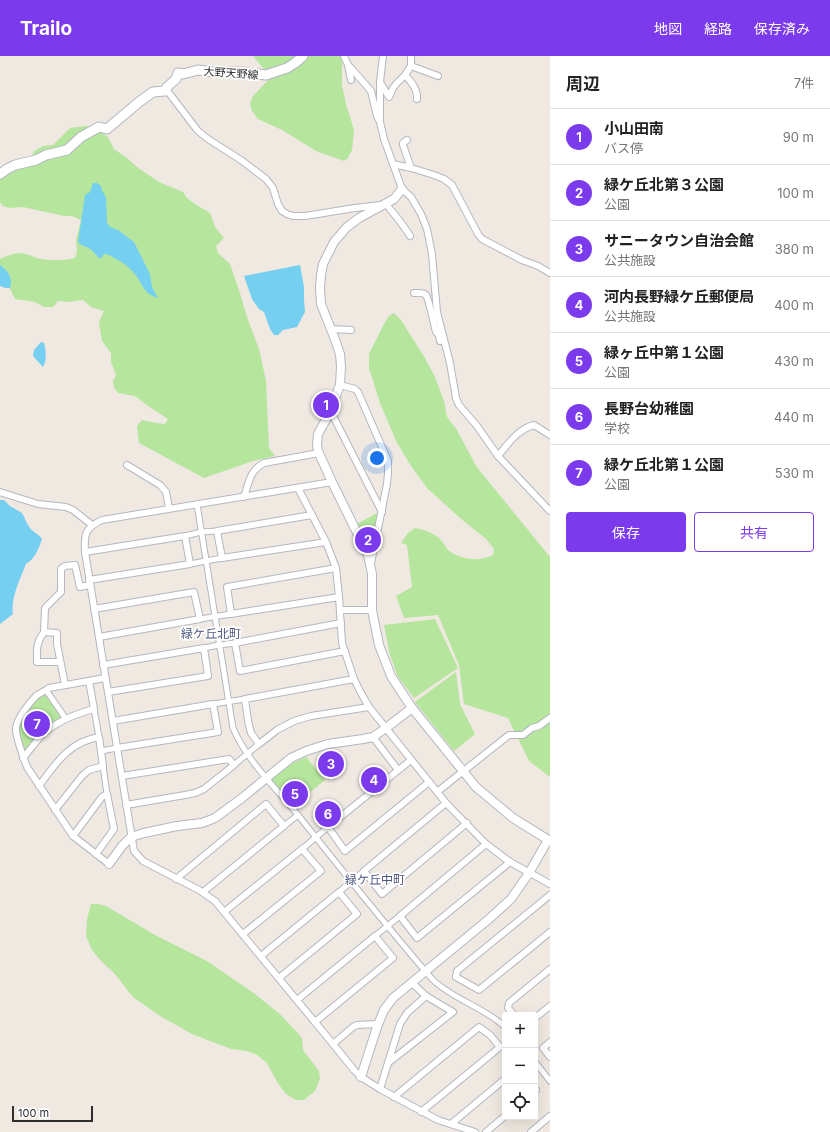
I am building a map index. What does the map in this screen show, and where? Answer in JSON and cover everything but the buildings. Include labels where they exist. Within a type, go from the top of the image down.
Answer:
[{"type":"main road","name":"大野天野線","points":[[164,91],[176,79],[178,73],[183,74],[198,70],[229,73],[242,72],[266,75],[286,68],[303,56]]},
{"type":"main road","points":[[0,174],[15,165],[67,150],[91,131],[99,127],[107,129],[153,92],[164,91]]},
{"type":"street","points":[[344,56],[348,65],[351,80]]},
{"type":"street","points":[[380,122],[380,82],[382,56]]},
{"type":"street","points":[[380,82],[389,97],[393,88],[411,66],[411,56]]},
{"type":"street","points":[[348,65],[371,91],[376,116],[380,122],[402,189],[411,197],[421,214],[427,229],[432,254],[437,312],[451,368],[456,398],[459,405],[477,426],[498,456],[550,511]]},
{"type":"street","points":[[411,66],[438,76]]},
{"type":"street","points":[[405,75],[415,89],[417,99]]},
{"type":"street","points":[[164,91],[169,93],[198,131],[266,179],[273,188],[282,211],[286,214],[293,216],[305,216],[385,204]]},
{"type":"street","points":[[407,140],[402,145],[411,168]]},
{"type":"street","points":[[393,164],[411,168],[444,179],[452,185],[482,239],[550,273]]},
{"type":"street","points":[[361,1076],[378,1024],[384,1010],[393,998],[511,899],[549,840],[513,818],[476,787],[412,708],[391,676],[379,645],[372,610],[372,574],[368,555],[319,454],[317,444],[318,434],[330,410],[340,384],[341,366],[340,354],[324,313],[320,296],[323,264],[334,242],[347,227],[359,218],[394,199],[402,189]]},
{"type":"street","points":[[385,204],[403,225],[410,236]]},
{"type":"street","points":[[414,293],[421,292],[429,301],[436,332],[439,335],[447,362],[451,368]]},
{"type":"street","points":[[330,329],[351,330]]},
{"type":"street","points":[[340,384],[355,389],[358,392],[388,461],[387,484],[370,566]]},
{"type":"street","points":[[330,410],[382,512]]},
{"type":"street","points":[[498,456],[513,438],[528,426],[534,425],[550,436]]},
{"type":"street","points":[[244,496],[254,469],[264,463],[319,454]]},
{"type":"street","points":[[127,465],[160,485],[166,492],[170,508]]},
{"type":"street","points":[[332,482],[102,520],[92,525],[84,537],[85,552],[105,678],[134,851],[143,861],[204,892],[215,901],[354,1070],[361,1076],[380,1089],[421,1112],[438,1120],[474,1132]]},
{"type":"street","points":[[298,488],[326,542],[336,568],[342,643],[354,679],[369,707],[428,782],[446,803],[486,844],[510,862],[550,884]]},
{"type":"street","points":[[0,492],[38,504],[66,507],[73,510],[92,525]]},
{"type":"street","points":[[197,504],[228,701],[233,728],[240,743],[266,778],[425,971],[440,987],[486,1012],[502,1024]]},
{"type":"street","points":[[85,552],[185,536],[201,532],[217,531],[312,516]]},
{"type":"street","points":[[217,531],[222,558]]},
{"type":"street","points":[[185,536],[190,564]]},
{"type":"street","points":[[60,662],[37,662],[36,647],[44,632],[45,608],[61,592],[61,569],[65,566],[75,565],[80,587],[90,582],[222,558],[326,542]]},
{"type":"street","points":[[231,614],[226,587],[336,568]]},
{"type":"street","points":[[94,608],[194,592],[200,619]]},
{"type":"street","points":[[99,637],[339,597]]},
{"type":"street","points":[[340,610],[372,610]]},
{"type":"street","points":[[103,665],[204,648],[219,644],[235,643],[341,623]]},
{"type":"street","points":[[44,632],[57,632],[57,644],[65,685]]},
{"type":"street","points":[[235,643],[240,671],[345,651]]},
{"type":"street","points":[[108,692],[208,676],[204,648]]},
{"type":"street","points":[[105,678],[49,688],[37,695],[18,721],[16,728],[23,758],[27,767],[55,810],[73,836],[109,864],[122,846],[132,837],[177,826],[202,823],[215,818],[291,758],[306,751],[328,744],[373,737],[412,708]]},
{"type":"street","points":[[113,721],[354,679]]},
{"type":"street","points":[[89,681],[114,829],[96,854]]},
{"type":"street","points":[[46,690],[66,719]]},
{"type":"street","points":[[245,699],[248,721],[252,733],[259,744]]},
{"type":"street","points":[[101,751],[218,732],[213,704]]},
{"type":"street","points":[[126,804],[195,793],[204,789],[277,730],[294,721],[311,716],[369,707]]},
{"type":"street","points":[[23,758],[42,735],[52,727],[82,712],[94,709]]},
{"type":"street","points":[[437,792],[510,735],[522,735],[550,718]]},
{"type":"street","points":[[39,786],[59,759],[71,749],[98,737]]},
{"type":"street","points":[[373,737],[398,770]]},
{"type":"street","points":[[122,776],[229,759],[234,765]]},
{"type":"street","points":[[224,912],[411,760]]},
{"type":"street","points":[[55,810],[82,776],[89,770],[104,766]]},
{"type":"street","points":[[328,827],[345,850],[428,782]]},
{"type":"street","points":[[73,836],[102,796],[107,794]]},
{"type":"street","points":[[261,956],[446,803]]},
{"type":"street","points":[[176,878],[266,804],[284,826]]},
{"type":"street","points":[[204,892],[298,815]]},
{"type":"street","points":[[364,871],[382,894],[466,824]]},
{"type":"street","points":[[297,1000],[486,844]]},
{"type":"street","points":[[243,934],[321,871],[302,849]]},
{"type":"street","points":[[400,916],[417,938],[510,862]]},
{"type":"street","points":[[279,978],[357,914],[339,892]]},
{"type":"street","points":[[550,895],[457,971],[456,977],[479,990],[550,932]]},
{"type":"street","points":[[315,1022],[392,958],[375,936]]},
{"type":"street","points":[[511,1012],[508,1008],[509,1003],[550,969]]},
{"type":"street","points":[[388,1063],[452,1012],[426,996],[412,983]]},
{"type":"street","points":[[380,1089],[400,1024],[408,1013],[426,996]]},
{"type":"street","points":[[538,1016],[550,1006]]},
{"type":"street","points":[[333,1044],[357,1025],[378,1024]]},
{"type":"street","points":[[394,1096],[479,1027],[490,1035],[500,1047],[421,1112]]},
{"type":"street","points":[[550,1042],[543,1048],[550,1056]]},
{"type":"street","points":[[538,1066],[550,1081]]},
{"type":"street","points":[[451,1124],[502,1082]]},
{"type":"street","points":[[531,1132],[550,1116]]},
{"type":"street","points":[[486,1132],[502,1119]]},
{"type":"green space","points":[[253,56],[342,56],[342,85],[354,130],[352,150],[348,158],[344,161],[316,151],[282,130],[258,119],[252,111],[250,103],[253,96],[271,77]]},
{"type":"green space","points":[[86,126],[94,127],[108,137],[114,149],[137,167],[159,182],[183,192],[187,198],[210,213],[215,227],[224,238],[216,246],[218,253],[230,264],[259,349],[266,381],[269,448],[275,456],[253,461],[204,478],[139,443],[137,426],[142,420],[165,424],[168,419],[135,396],[118,393],[114,388],[113,381],[116,375],[111,362],[111,353],[102,341],[99,322],[104,311],[91,307],[83,300],[68,302],[58,301],[53,307],[44,307],[35,302],[15,299],[10,289],[8,274],[0,267],[0,259],[21,253],[46,260],[75,258],[77,251],[76,240],[81,220],[72,216],[64,216],[23,207],[9,208],[3,206],[0,202],[0,177],[32,158],[33,152],[43,146],[53,145],[70,128]]},
{"type":"green space","points":[[394,313],[401,320],[425,358],[435,377],[444,401],[447,417],[457,430],[476,466],[550,557],[550,777],[529,761],[508,718],[464,704],[459,665],[438,615],[404,618],[396,596],[412,587],[407,545],[401,543],[408,533],[415,528],[435,535],[448,550],[464,558],[482,559],[493,555],[494,549],[486,539],[427,488],[409,463],[396,441],[380,403],[369,368],[369,354],[385,322],[389,316]]},
{"type":"green space","points":[[377,513],[379,516],[373,550],[369,552],[355,525]]},
{"type":"green space","points":[[435,619],[458,668],[414,698],[398,677],[390,655],[384,625]]},
{"type":"green space","points":[[456,672],[460,704],[475,734],[454,751],[415,702]]},
{"type":"green space","points":[[44,692],[65,719],[52,726],[24,756],[16,729],[34,700]]},
{"type":"green space","points":[[306,757],[325,780],[292,807],[270,781],[291,764]]},
{"type":"green space","points":[[91,904],[106,906],[155,935],[207,961],[255,994],[282,1016],[302,1038],[303,1050],[319,1071],[320,1079],[315,1091],[304,1100],[296,1100],[286,1094],[277,1082],[267,1063],[257,1055],[247,1051],[231,1049],[192,1034],[160,1016],[133,997],[114,973],[92,950],[86,936],[87,919]]},
{"type":"water","points":[[93,183],[97,183],[101,186],[105,195],[107,223],[110,227],[118,230],[134,242],[150,274],[152,287],[158,298],[146,291],[134,273],[123,263],[106,254],[104,254],[100,259],[92,250],[78,242],[85,195],[90,192]]},
{"type":"water","points":[[0,265],[5,269],[10,278],[10,288],[0,286]]},
{"type":"water","points":[[300,265],[304,287],[305,312],[297,327],[283,330],[278,335],[274,335],[270,329],[264,312],[259,309],[252,299],[244,276]]},
{"type":"water","points":[[41,342],[44,343],[46,352],[43,367],[33,356],[34,350]]},
{"type":"water","points":[[0,500],[4,500],[10,506],[22,513],[30,528],[42,539],[38,550],[26,564],[19,582],[14,595],[12,608],[13,614],[0,624]]},
{"type":"place","name":"小山田南","points":[[326,405]]},
{"type":"place","name":"緑ケ丘北第３公園","points":[[368,540]]},
{"type":"place","name":"緑ケ丘北第１公園","points":[[37,724]]},
{"type":"place","name":"サニータウン自治会館","points":[[331,764]]},
{"type":"place","name":"河内長野緑ケ丘郵便局","points":[[374,780]]},
{"type":"place","name":"緑ヶ丘中第１公園","points":[[295,794]]},
{"type":"place","name":"長野台幼稚園","points":[[328,814]]},
{"type":"district","name":"緑ケ丘北町","points":[[211,633]]},
{"type":"district","name":"緑ケ丘中町","points":[[375,879]]}]
